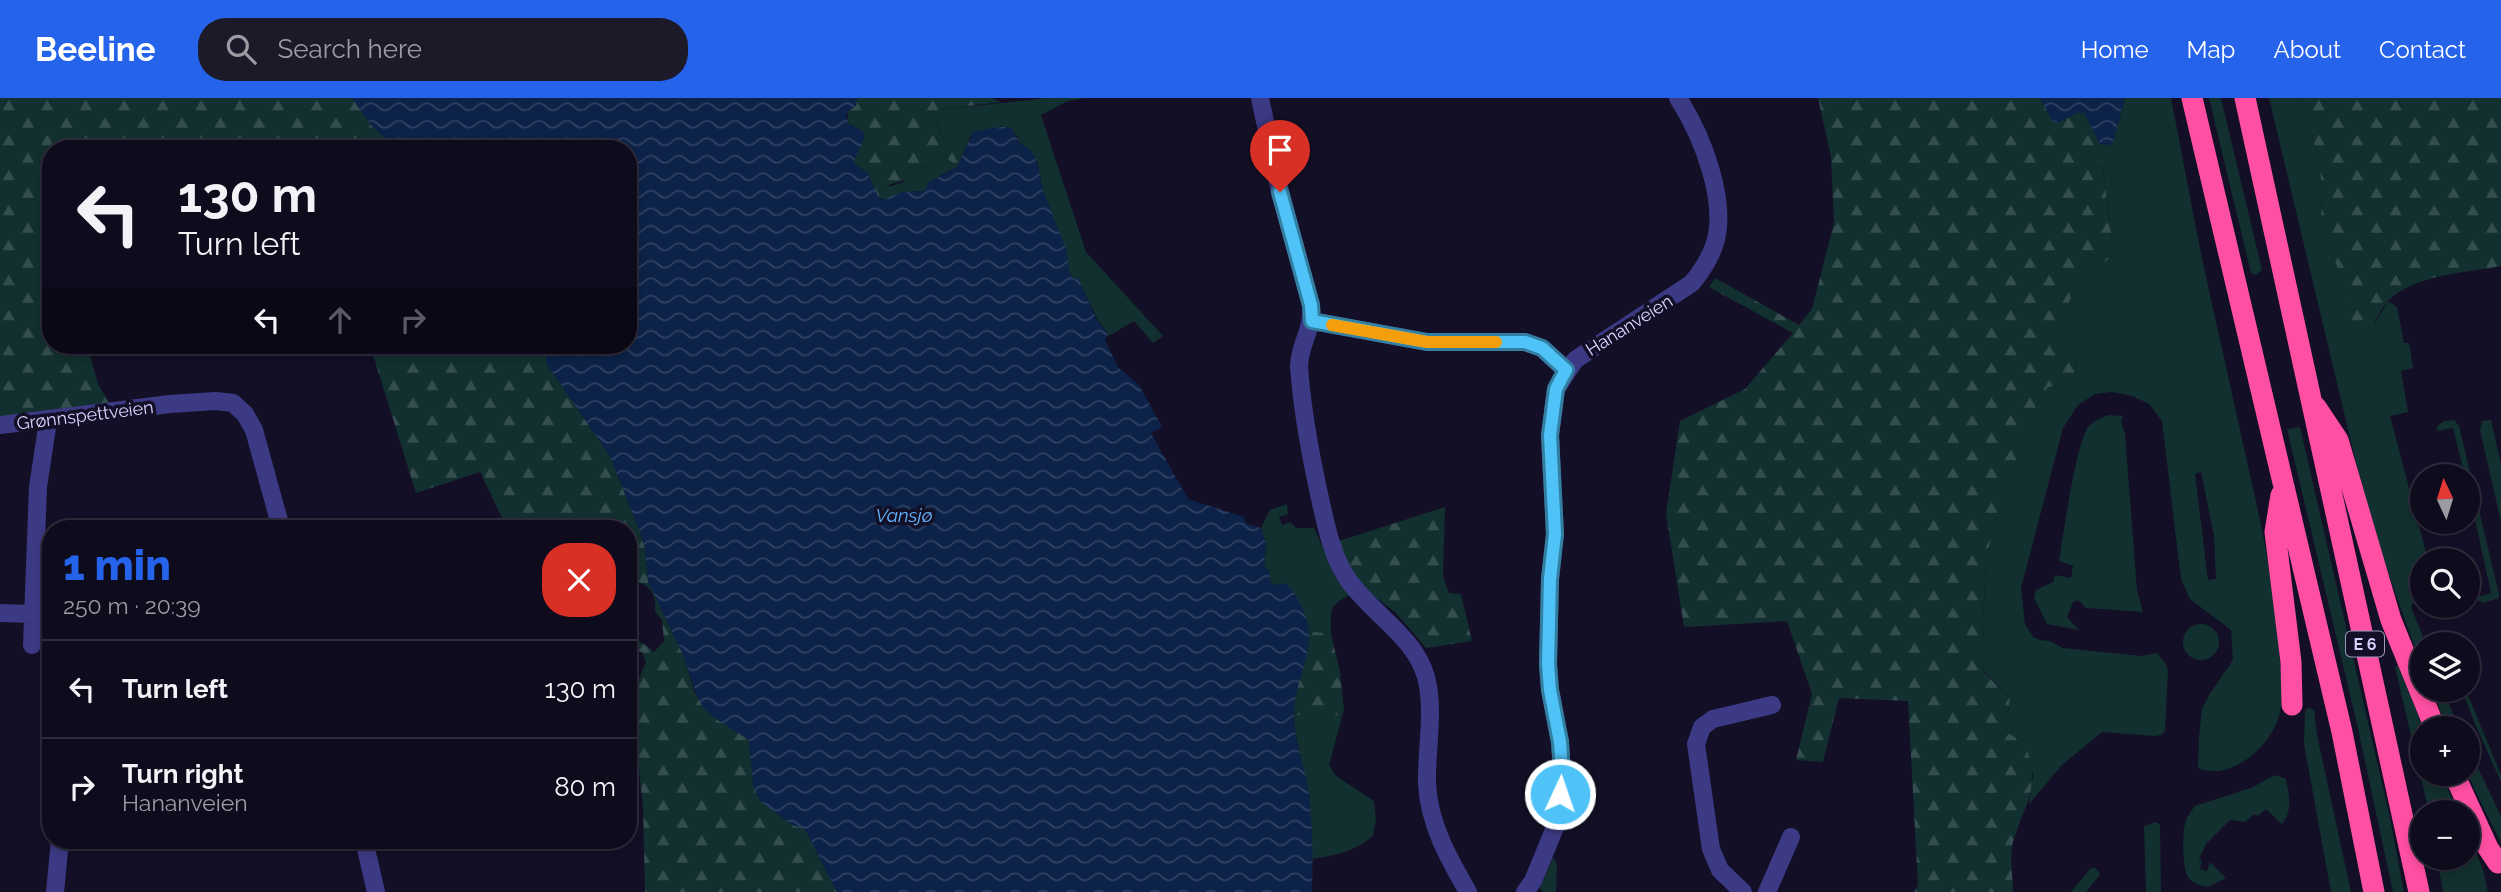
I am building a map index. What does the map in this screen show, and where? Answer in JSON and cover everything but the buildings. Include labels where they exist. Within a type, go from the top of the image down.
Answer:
[{"type":"highway","name":"E 6","points":[[2192,98],[2342,732],[2374,892]]},
{"type":"highway","name":"E 6","points":[[2245,98],[2419,892]]},
{"type":"highway","name":"E 6","points":[[2309,397],[2338,440],[2391,620],[2430,716]]},
{"type":"highway","name":"E 6","points":[[2283,483],[2275,532],[2291,662],[2292,705]]},
{"type":"highway","points":[[2460,786],[2488,848],[2498,863]]},
{"type":"street","points":[[1260,98],[1280,192],[1311,305],[1312,321],[1299,353],[1299,366],[1312,461],[1329,539],[1348,580],[1407,643],[1417,657],[1426,678],[1429,710],[1427,785],[1430,807],[1441,841],[1468,892]]},
{"type":"street","name":"Hananveien","points":[[1525,892],[1556,825],[1562,772],[1548,664],[1550,579],[1555,534],[1550,435],[1556,389],[1575,359],[1692,284],[1715,245],[1717,211],[1712,174],[1705,149],[1678,98]]},
{"type":"street","points":[[1312,321],[1427,342],[1525,342],[1542,348],[1566,370]]},
{"type":"street","name":"Grønnspettveien","points":[[0,425],[170,404],[216,401],[233,403],[245,414],[254,430],[279,520]]},
{"type":"street","points":[[32,645],[38,487],[48,421]]},
{"type":"street","points":[[0,613],[32,614]]},
{"type":"street","points":[[1743,892],[1720,870],[1711,849],[1696,744],[1702,727],[1713,719],[1772,705]]},
{"type":"street","points":[[1767,892],[1791,837]]},
{"type":"street","points":[[55,892],[59,849]]},
{"type":"street","points":[[366,849],[376,892]]},
{"type":"green space","points":[[0,98],[352,98],[372,126],[387,140],[42,140],[42,354],[90,354],[98,384],[110,404],[0,417]]},
{"type":"green space","points":[[857,98],[991,98],[1001,102],[937,110],[938,128],[945,140],[956,147],[967,145],[957,167],[947,158],[935,170],[929,167],[917,168],[906,179],[885,187],[878,197],[868,173],[854,164],[864,135],[860,129],[849,124],[847,112],[856,106]]},
{"type":"green space","points":[[1047,98],[1085,98],[1068,101],[1041,115],[1086,252],[1163,336],[1153,343],[1134,321],[1107,337],[1108,333],[1098,320],[1078,279],[1074,279],[1069,272],[1066,251],[1043,191],[1037,160],[1020,143],[1016,134],[1001,126],[976,131],[970,136],[967,145],[956,147],[945,140],[938,127],[937,110]]},
{"type":"green space","points":[[1818,98],[2040,98],[2053,122],[2057,123],[2076,113],[2085,113],[2100,144],[2114,257],[2085,274],[2074,289],[2068,306],[2054,319],[2062,341],[2076,359],[2077,384],[2048,387],[2036,406],[1994,526],[1986,559],[1981,663],[1984,672],[2010,699],[2005,732],[2024,741],[2032,771],[2030,793],[2012,848],[2013,892],[1914,892],[1918,885],[1908,701],[1839,698],[1823,762],[1796,760],[1812,694],[1787,621],[1684,627],[1666,514],[1680,421],[1745,389],[1793,333],[1709,287],[1715,278],[1799,325],[1812,309],[1834,223],[1831,157]]},
{"type":"green space","points":[[2125,98],[2171,98],[2200,249],[2269,567],[2277,621],[2282,688],[2280,712],[2269,737],[2249,758],[2224,770],[2198,768],[2202,709],[2233,660],[2231,630],[2190,599],[2181,579],[2162,421],[2149,404],[2132,396],[2112,392],[2095,394],[2078,405],[2063,428],[2021,588],[2025,624],[2033,637],[2063,648],[2141,656],[2157,653],[2168,671],[2165,731],[2154,736],[2102,732],[2062,765],[2029,804],[2033,775],[2024,741],[2005,732],[2010,699],[1984,671],[1981,663],[1986,559],[1994,526],[2036,406],[2048,387],[2077,384],[2076,359],[2062,341],[2053,319],[2067,306],[2074,289],[2085,274],[2114,257],[2100,144],[2113,142]],"holes":[[[2201,472],[2214,536],[2216,579],[2208,580],[2195,474]]]},
{"type":"green space","points":[[2209,98],[2221,98],[2262,270],[2256,275],[2251,273]]},
{"type":"green space","points":[[2269,98],[2303,98],[2319,163],[2321,217],[2340,277],[2345,310],[2375,323],[2388,301],[2397,307],[2404,343],[2409,343],[2413,368],[2401,371],[2408,412],[2390,416],[2410,492],[2410,534],[2421,534],[2425,548],[2410,548],[2410,618],[2415,618],[2421,632],[2410,632],[2410,634],[2362,488]]},
{"type":"green space","points":[[2303,98],[2501,98],[2501,266],[2442,276],[2414,284],[2387,302],[2369,332],[2359,329],[2345,310],[2340,277],[2321,217],[2319,163]]},
{"type":"green space","points":[[947,158],[957,167],[939,176],[925,191],[902,192],[885,200],[878,197],[886,187],[902,183],[917,168],[929,167]]},
{"type":"green space","points":[[373,354],[546,354],[546,363],[610,456],[635,520],[503,520],[480,472],[416,493]]},
{"type":"green space","points":[[2108,415],[2123,416],[2121,421],[2125,434],[2137,590],[2143,612],[2086,608],[2078,600],[2073,602],[2067,617],[2079,630],[2047,624],[2034,598],[2036,590],[2053,582],[2055,575],[2071,578],[2073,566],[2059,561],[2079,450],[2089,426]]},
{"type":"green space","points":[[2454,420],[2459,426],[2468,464],[2462,464],[2453,428],[2437,431],[2437,426],[2444,421]]},
{"type":"green space","points":[[2491,420],[2501,464],[2501,522],[2480,430],[2482,421]]},
{"type":"green space","points":[[2300,427],[2390,818],[2404,892],[2393,892],[2357,724],[2287,429]]},
{"type":"green space","points":[[1287,504],[1288,514],[1279,517],[1282,525],[1291,522],[1296,528],[1314,528],[1336,576],[1350,595],[1338,602],[1332,610],[1331,634],[1309,631],[1294,603],[1271,583],[1269,571],[1264,565],[1266,545],[1261,528],[1270,510]]},
{"type":"green space","points":[[1445,507],[1443,576],[1449,593],[1461,594],[1472,641],[1426,648],[1396,613],[1361,586],[1348,566],[1339,541]]},
{"type":"green space","points":[[2480,514],[2499,598],[2480,602],[2480,596],[2491,593],[2478,534]]},
{"type":"green space","points":[[637,524],[645,548],[648,581],[684,657],[695,693],[710,714],[749,740],[751,760],[805,829],[837,892],[645,892],[643,808],[637,751],[637,683],[646,662],[642,652],[637,651],[637,641],[654,652],[664,641],[662,620],[655,612],[653,594],[637,582]]},
{"type":"green space","points":[[2201,624],[2213,630],[2219,642],[2213,654],[2201,660],[2189,654],[2183,642],[2189,630]]},
{"type":"green space","points":[[1309,631],[1331,634],[1340,672],[1344,710],[1336,716],[1320,713],[1307,718],[1294,714]]},
{"type":"green space","points":[[2399,665],[2410,694],[2410,702],[2413,702],[2418,716],[2410,716],[2410,731],[2395,667]]},
{"type":"green space","points":[[2436,702],[2448,702],[2454,716],[2443,716]]},
{"type":"green space","points":[[2467,702],[2471,702],[2477,716],[2472,716]]},
{"type":"green space","points":[[2309,708],[2314,710],[2351,892],[2331,892],[2304,744],[2305,712]]},
{"type":"green space","points":[[1344,710],[1329,765],[1336,776],[1374,801],[1376,819],[1373,836],[1344,852],[1311,859],[1309,795],[1294,714],[1307,718],[1320,713],[1336,716]]},
{"type":"green space","points":[[2480,724],[2501,775],[2501,782],[2480,735]]},
{"type":"green space","points":[[2480,772],[2501,816],[2501,843],[2480,800],[2473,786],[2480,786]]},
{"type":"green space","points":[[2275,775],[2286,779],[2288,792],[2289,808],[2282,824],[2266,809],[2245,822],[2230,820],[2206,844],[2199,859],[2202,861],[2200,869],[2207,871],[2210,862],[2226,878],[2208,887],[2192,881],[2186,872],[2183,840],[2186,820],[2195,806],[2251,788]]},
{"type":"green space","points":[[2423,786],[2446,786],[2453,800],[2426,800]]},
{"type":"green space","points":[[2156,822],[2160,825],[2161,892],[2146,892],[2144,826]]},
{"type":"green space","points":[[1553,857],[1557,864],[1556,892],[1543,892],[1540,888]]},
{"type":"green space","points":[[2480,863],[2488,892],[2443,892],[2439,870],[2480,870]]},
{"type":"green space","points":[[2091,868],[2099,872],[2099,876],[2086,892],[2071,892]]},
{"type":"water","name":"Vansjø","points":[[352,98],[857,98],[856,106],[847,112],[846,116],[849,124],[863,131],[864,136],[854,164],[868,173],[878,197],[882,200],[902,192],[925,191],[929,182],[957,167],[973,132],[997,127],[1011,128],[1020,143],[1032,152],[1037,160],[1043,191],[1067,251],[1069,272],[1074,279],[1078,278],[1097,320],[1108,333],[1105,340],[1118,367],[1139,385],[1162,427],[1151,433],[1188,499],[1244,517],[1246,523],[1261,528],[1266,545],[1264,565],[1269,571],[1271,583],[1286,583],[1304,612],[1309,641],[1295,700],[1294,721],[1310,807],[1312,892],[837,892],[805,829],[792,825],[760,801],[753,785],[749,740],[703,708],[684,657],[648,581],[645,548],[637,520],[610,456],[546,363],[546,354],[637,354],[637,140],[387,140],[372,126]]},
{"type":"water","points":[[2040,98],[2125,98],[2113,142],[2110,145],[2100,144],[2084,113],[2076,113],[2057,123],[2053,122]]},
{"type":"slow traffic","points":[[1332,325],[1427,342],[1496,342]]},
{"type":"route","points":[[1280,192],[1311,305],[1312,321],[1427,342],[1525,342],[1542,348],[1566,370],[1556,389],[1550,435],[1555,534],[1550,579],[1548,664],[1560,742],[1560,794]]}]
